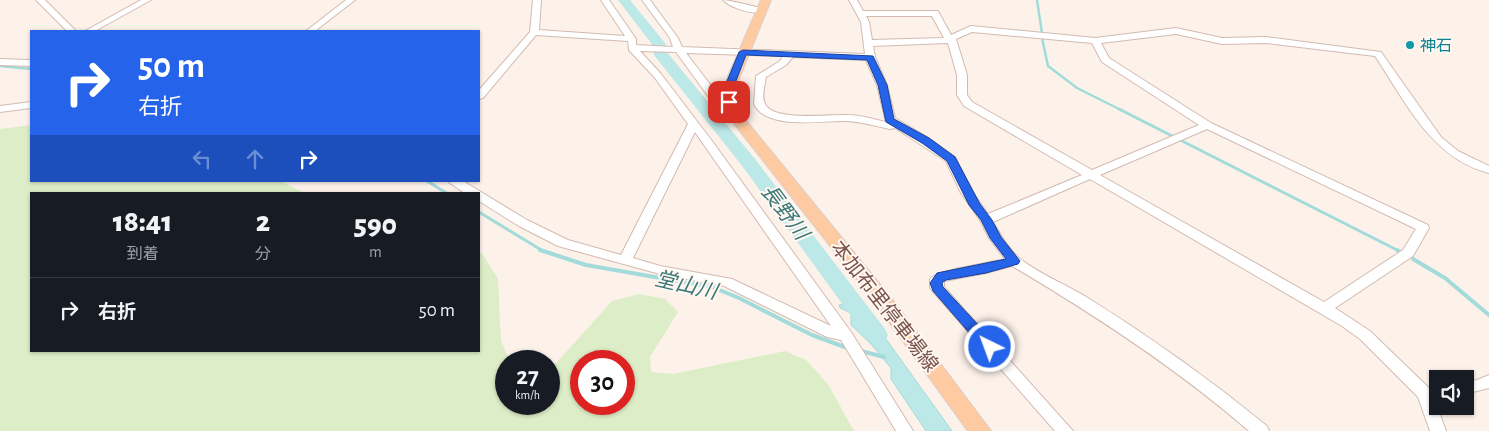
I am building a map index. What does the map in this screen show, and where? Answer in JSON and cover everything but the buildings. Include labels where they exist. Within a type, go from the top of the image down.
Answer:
[{"type":"main road","points":[[729,102],[730,86],[764,5]]},
{"type":"main road","name":"本加布里停車場線","points":[[729,102],[732,112],[749,136],[885,303],[980,431]]},
{"type":"street","points":[[40,0],[71,30]]},
{"type":"street","points":[[90,30],[146,0]]},
{"type":"street","points":[[311,30],[351,0]]},
{"type":"street","points":[[480,95],[534,32],[537,0]]},
{"type":"street","points":[[605,0],[635,45],[708,143],[846,336],[905,431]]},
{"type":"street","points":[[646,0],[674,38],[676,50],[715,98],[729,102]]},
{"type":"street","points":[[727,0],[737,7],[764,5]]},
{"type":"street","points":[[853,0],[865,22],[870,58],[882,85],[890,120],[894,124],[926,140],[952,159],[967,192],[996,238],[1014,261],[1084,302],[1135,337],[1223,399],[1261,431]]},
{"type":"street","points":[[862,14],[935,13],[946,35],[951,39],[962,75],[962,95],[968,104],[1325,308],[1365,335],[1416,387],[1429,392]]},
{"type":"street","points":[[869,43],[936,42],[951,39],[963,32],[983,29],[1095,41],[1176,31],[1222,41],[1266,40],[1378,54],[1437,139],[1454,153],[1489,170]]},
{"type":"street","points":[[534,32],[676,50],[870,58]]},
{"type":"street","points":[[1095,41],[1105,60],[1207,125],[1423,228],[1408,253],[1325,308]]},
{"type":"street","points":[[790,54],[783,63],[761,76],[759,100],[762,108],[767,112],[792,118],[849,118],[890,126],[894,124]]},
{"type":"street","points":[[12,64],[30,57]]},
{"type":"street","points":[[0,62],[12,64],[30,63]]},
{"type":"street","points":[[0,109],[30,106]]},
{"type":"street","points":[[625,261],[693,125]]},
{"type":"street","points":[[986,220],[1207,125]]},
{"type":"street","points":[[456,182],[472,192]]},
{"type":"street","points":[[480,197],[545,235],[584,250],[660,270],[726,282],[749,291],[832,333],[846,336]]},
{"type":"street","points":[[1014,261],[993,267],[942,276],[937,279],[937,288],[1065,431]]},
{"type":"street","points":[[1474,387],[1489,381]]},
{"type":"street","points":[[1435,415],[1438,431]]},
{"type":"green space","points":[[30,125],[30,182],[283,182],[302,192],[30,192],[30,352],[480,352],[480,253],[482,253],[498,279],[501,341],[505,350],[495,350],[495,415],[560,415],[560,359],[612,301],[639,294],[665,299],[678,312],[650,357],[651,372],[673,374],[785,351],[806,360],[828,384],[854,431],[0,431],[0,129]]},
{"type":"water","points":[[850,302],[857,313],[871,318],[952,431],[926,431],[891,379],[891,368],[871,344],[851,325],[851,313],[840,308],[839,305]]},
{"type":"waterway","name":"長野川","points":[[624,0],[658,43],[659,52],[749,163],[877,335]]},
{"type":"waterway","points":[[1037,0],[1042,33]]},
{"type":"waterway","points":[[1042,38],[1048,66],[1077,88],[1119,109]]},
{"type":"waterway","name":"堂山川","points":[[0,66],[30,69]]},
{"type":"waterway","points":[[1119,109],[1399,251],[1397,250]]},
{"type":"waterway","name":"堂山川","points":[[429,182],[445,192]]},
{"type":"waterway","name":"堂山川","points":[[480,213],[543,251]]},
{"type":"waterway","name":"堂山川","points":[[543,251],[586,265],[712,287],[739,298],[812,335],[850,349]]},
{"type":"waterway","points":[[1413,259],[1445,278],[1489,315]]},
{"type":"waterway","name":"堂山川","points":[[861,351],[884,357]]},
{"type":"place","name":"神石","points":[[1410,45]]},
{"type":"route","points":[[729,102],[730,86],[743,52],[870,58],[882,85],[890,120],[894,124],[926,140],[952,159],[967,192],[996,238],[1014,261],[986,269],[942,276],[937,279],[937,288],[990,347]]}]
